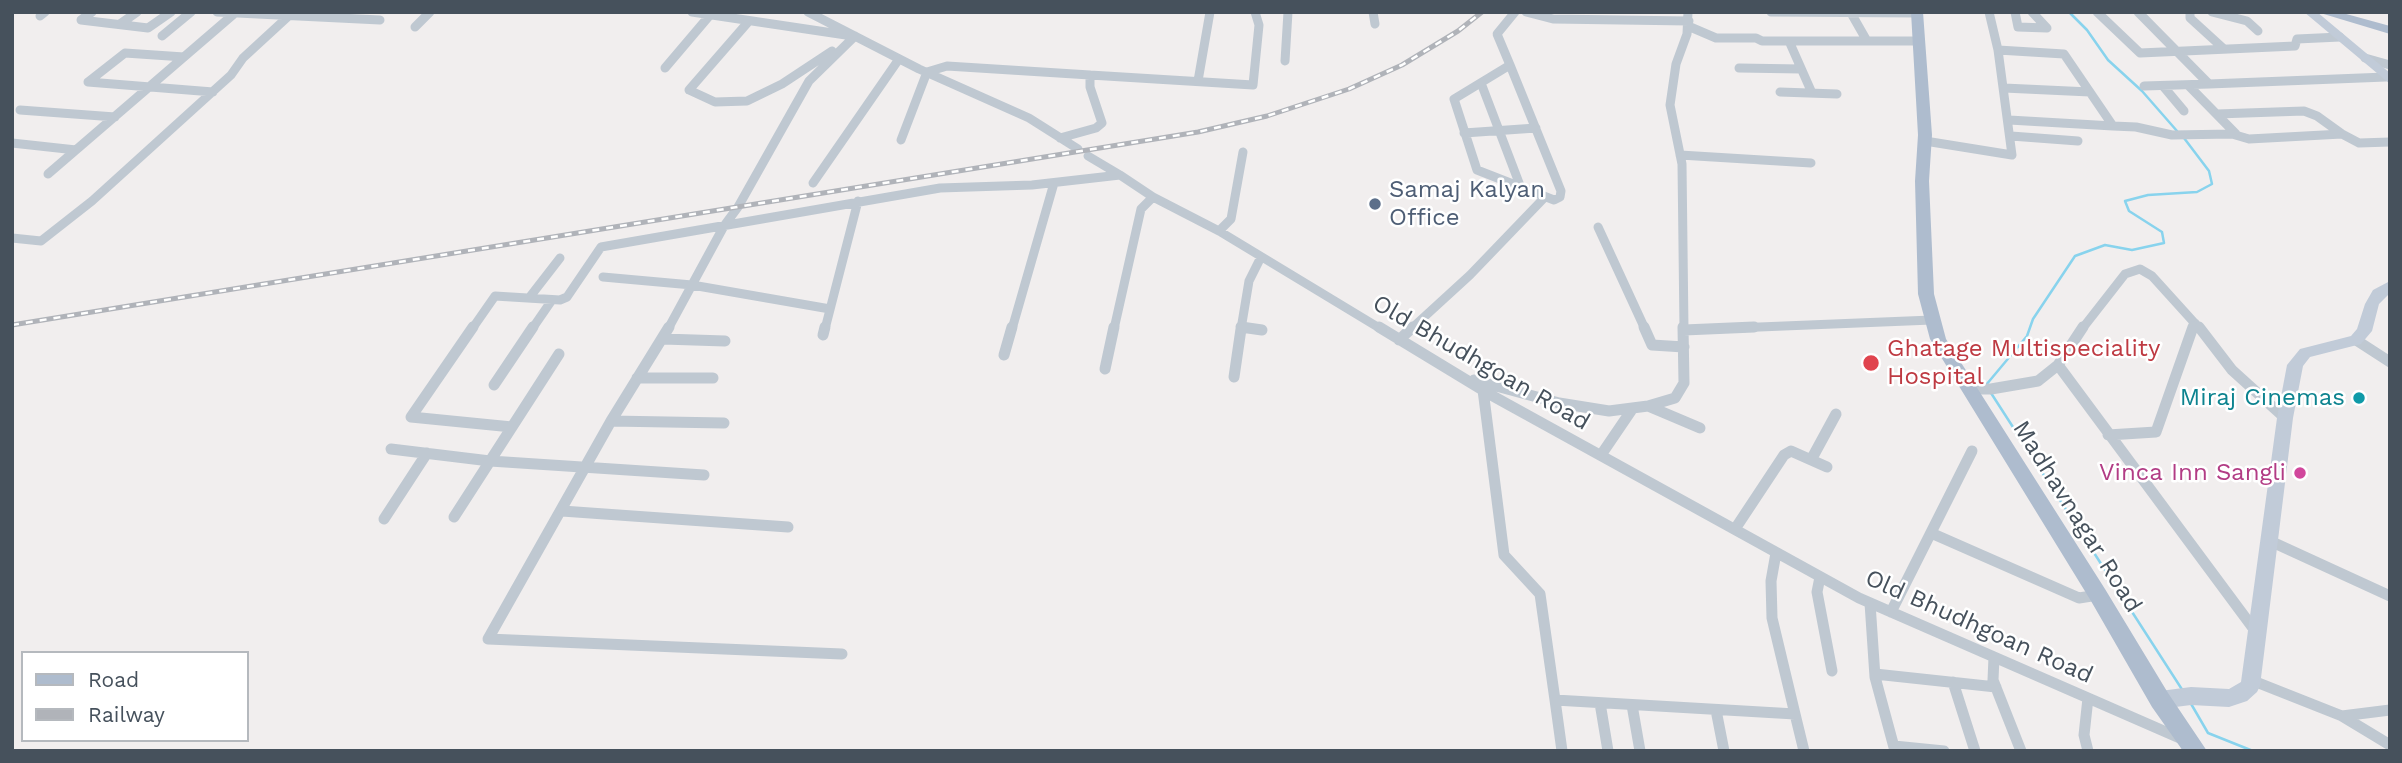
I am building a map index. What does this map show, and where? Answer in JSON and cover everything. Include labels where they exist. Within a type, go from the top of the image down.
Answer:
[{"type":"main road","points":[[2323,12],[2390,30]]},
{"type":"main road","name":"Madhavnagar Road","points":[[1917,13],[1925,141],[1922,181],[1924,266],[1931,320],[1938,339],[2098,595],[2177,698],[2198,749]]},
{"type":"street","points":[[92,12],[81,20],[152,27],[171,12]]},
{"type":"street","points":[[120,24],[137,12]]},
{"type":"street","points":[[162,36],[191,12]]},
{"type":"street","points":[[217,12],[380,20]]},
{"type":"street","points":[[415,27],[429,12]]},
{"type":"street","points":[[692,12],[855,36]]},
{"type":"street","points":[[808,12],[899,59],[1029,118],[1078,149]]},
{"type":"street","points":[[1198,81],[1210,12]]},
{"type":"street","points":[[927,72],[947,66],[1253,85],[1259,25],[1255,12]]},
{"type":"street","points":[[1285,61],[1288,12]]},
{"type":"street","points":[[1373,12],[1375,24]]},
{"type":"street","points":[[1510,65],[1454,99],[1464,133],[1477,170],[1554,200],[1560,197],[1561,191],[1510,65],[1497,34],[1515,12]]},
{"type":"street","points":[[1526,12],[1553,19],[1592,16],[1688,20],[1716,38],[1919,41]]},
{"type":"street","points":[[1771,12],[1917,13]]},
{"type":"street","points":[[1925,141],[2012,155],[1998,50],[1989,12]]},
{"type":"street","points":[[2015,12],[2018,27],[2047,28],[2032,12]]},
{"type":"street","points":[[2097,12],[2135,51],[2295,46],[2297,39],[2340,37]]},
{"type":"street","points":[[2138,12],[2209,84]]},
{"type":"street","points":[[2190,12],[2190,18],[2224,49]]},
{"type":"street","points":[[2212,12],[2247,21],[2258,31]]},
{"type":"street","points":[[2310,12],[2365,58],[2389,74]]},
{"type":"street","points":[[48,174],[234,13]]},
{"type":"street","points":[[1854,13],[1867,41]]},
{"type":"street","points":[[12,238],[41,241],[92,201],[213,92],[231,75],[243,58],[291,14]]},
{"type":"street","points":[[665,68],[710,15]]},
{"type":"street","points":[[1458,375],[1559,403],[1609,411],[1648,407],[1675,398],[1684,383],[1684,330],[1680,155],[1670,105],[1675,64],[1688,20]]},
{"type":"street","points":[[749,21],[689,90],[715,102],[747,101],[782,84],[855,36]]},
{"type":"street","points":[[842,653],[488,639],[809,81],[855,36]]},
{"type":"street","points":[[1789,41],[1812,93]]},
{"type":"street","points":[[1998,50],[2064,54],[2113,126]]},
{"type":"street","points":[[184,57],[125,53],[88,82],[213,92]]},
{"type":"street","points":[[813,183],[899,59]]},
{"type":"street","points":[[1739,68],[1801,69]]},
{"type":"street","points":[[901,140],[927,72]]},
{"type":"street","points":[[2144,86],[2389,74]]},
{"type":"street","points":[[1060,138],[1096,128],[1102,123],[1090,87],[1090,75]]},
{"type":"street","points":[[1481,82],[1521,188]]},
{"type":"street","points":[[2188,85],[2236,134]]},
{"type":"street","points":[[2163,86],[2184,111]]},
{"type":"street","points":[[2004,88],[2090,93]]},
{"type":"street","points":[[1780,92],[1837,94]]},
{"type":"street","points":[[20,110],[115,117]]},
{"type":"street","points":[[2217,114],[2304,111],[2317,116],[2359,143],[2390,142]]},
{"type":"street","points":[[2009,120],[2136,127],[2172,135],[2236,134],[2249,139],[2342,134]]},
{"type":"street","points":[[1464,133],[1535,128]]},
{"type":"street","points":[[2011,136],[2078,141]]},
{"type":"street","points":[[12,143],[76,150]]},
{"type":"street","points":[[1219,231],[1231,219],[1242,152]]},
{"type":"street","points":[[1680,155],[1811,163]]},
{"type":"street","name":"Old Bhudhgoan Road","points":[[1088,156],[1153,197],[1219,231],[1260,259],[1483,390],[1820,577],[1870,603],[2198,749]]},
{"type":"street","points":[[512,427],[411,418],[495,296],[552,300],[567,297],[601,247],[953,186],[1054,183],[1120,175]]},
{"type":"street","points":[[1004,355],[1054,183]]},
{"type":"street","points":[[1105,369],[1141,209],[1153,197]]},
{"type":"street","points":[[1399,340],[1471,275],[1545,197]]},
{"type":"street","points":[[824,335],[858,201]]},
{"type":"street","points":[[1598,227],[1652,345],[1684,347]]},
{"type":"street","points":[[529,298],[560,258]]},
{"type":"street","points":[[1234,377],[1249,281],[1260,259]]},
{"type":"street","points":[[1969,389],[2031,383],[2058,365],[2088,320],[2125,274],[2140,269],[2152,276],[2195,323],[2232,370],[2285,418]]},
{"type":"street","points":[[603,277],[692,285],[830,309]]},
{"type":"street","points":[[2177,698],[2229,698],[2240,695],[2250,687],[2285,418],[2295,365],[2305,353],[2356,340],[2364,331],[2378,294],[2390,286]]},
{"type":"street","points":[[494,385],[552,300]]},
{"type":"street","points":[[1684,330],[1931,320]]},
{"type":"street","points":[[2108,435],[2156,432],[2195,323]]},
{"type":"street","points":[[1241,329],[1262,330]]},
{"type":"street","points":[[663,339],[725,341]]},
{"type":"street","points":[[2356,340],[2390,362]]},
{"type":"street","points":[[454,517],[559,354]]},
{"type":"street","points":[[2058,365],[2258,635]]},
{"type":"street","points":[[637,378],[713,378]]},
{"type":"street","points":[[1483,390],[1504,555],[1540,594],[1562,751]]},
{"type":"street","points":[[1648,407],[1700,428]]},
{"type":"street","points":[[1601,455],[1633,408]]},
{"type":"street","points":[[1811,460],[1836,414]]},
{"type":"street","points":[[611,421],[724,423]]},
{"type":"street","points":[[391,449],[490,461],[704,475]]},
{"type":"street","points":[[1735,529],[1784,455],[1791,451],[1827,467]]},
{"type":"street","points":[[1891,612],[1972,451]]},
{"type":"street","points":[[384,519],[427,453]]},
{"type":"street","points":[[562,511],[788,527]]},
{"type":"street","points":[[1931,533],[2078,598],[2098,595]]},
{"type":"street","points":[[2270,541],[2390,596]]},
{"type":"street","points":[[1776,553],[1771,580],[1772,618],[1804,751]]},
{"type":"street","points":[[1820,577],[1818,592],[1832,671]]},
{"type":"street","points":[[1870,603],[1875,674],[1894,748],[1944,751]]},
{"type":"street","points":[[1994,657],[1993,680],[2021,751]]},
{"type":"street","points":[[1875,674],[1996,687]]},
{"type":"street","points":[[2251,680],[2342,716],[2390,745]]},
{"type":"street","points":[[1953,682],[1975,751]]},
{"type":"street","points":[[2088,698],[2084,735],[2088,751]]},
{"type":"street","points":[[1555,700],[1795,714]]},
{"type":"street","points":[[1600,703],[1608,751]]},
{"type":"street","points":[[1632,705],[1640,751]]},
{"type":"street","points":[[1716,710],[1724,751]]},
{"type":"street","points":[[2342,716],[2390,710]]},
{"type":"waterway","points":[[2069,12],[2087,30],[2108,60],[2142,91],[2177,131]]},
{"type":"waterway","points":[[1986,385],[2027,336],[2033,319],[2075,256],[2105,245],[2132,250],[2164,243],[2162,232],[2129,211],[2125,201],[2148,195],[2197,192],[2212,184],[2209,171],[2184,138]]},
{"type":"waterway","points":[[1991,393],[2183,691]]},
{"type":"waterway","points":[[2190,702],[2208,733],[2253,751]]},
{"type":"railway","points":[[12,325],[1198,132],[1267,116],[1349,89],[1402,65],[1458,31],[1482,12]]},
{"type":"place","name":"Samaj Kalyan Office","points":[[1375,204]]},
{"type":"place","name":"Ghatage Multispeciality Hospital","points":[[1871,363]]},
{"type":"place","name":"Miraj Cinemas","points":[[2359,398]]},
{"type":"place","name":"Vinca Inn Sangli","points":[[2300,473]]}]
